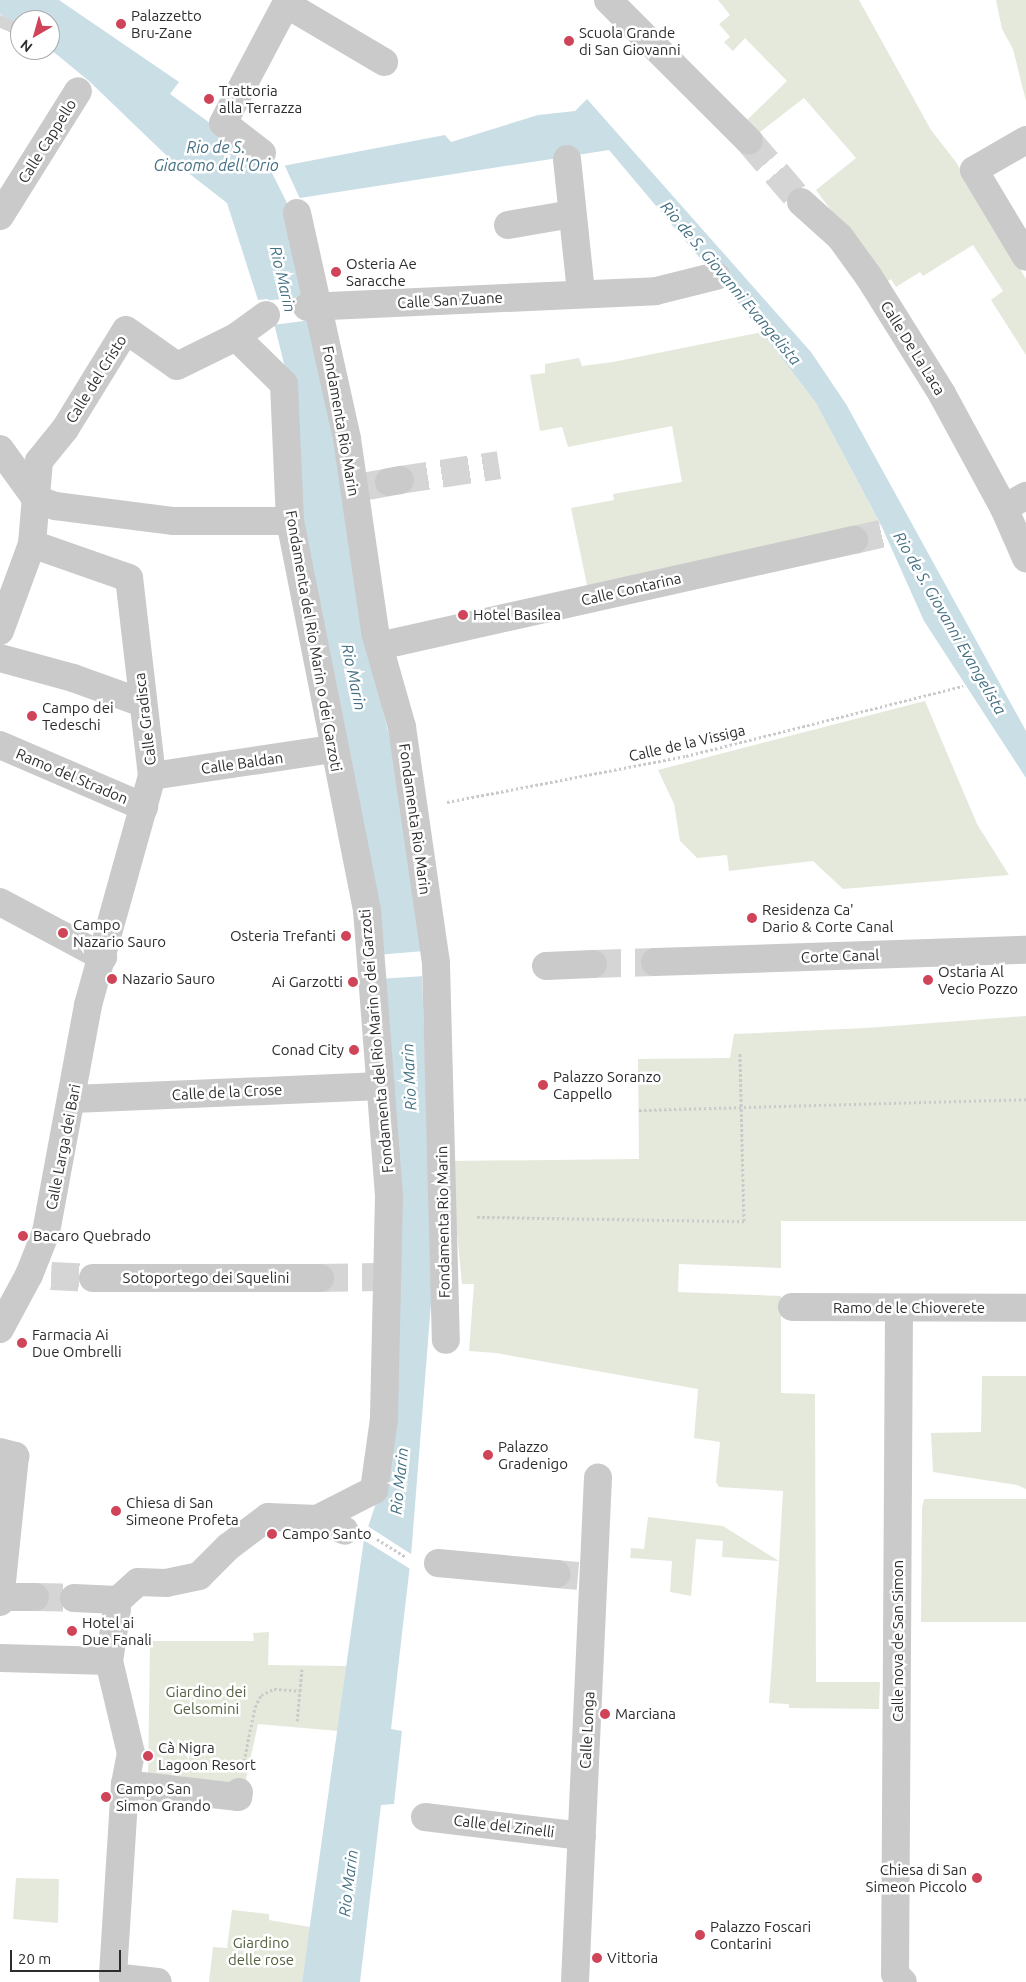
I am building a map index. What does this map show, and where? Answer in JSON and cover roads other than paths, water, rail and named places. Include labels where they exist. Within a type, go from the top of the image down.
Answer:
[{"type":"street","points":[[608,0],[749,141]]},
{"type":"street","points":[[262,153],[223,123],[288,2],[384,62]]},
{"type":"street","name":"Calle Cappello","points":[[0,216],[78,91]]},
{"type":"street","points":[[1026,140],[974,170],[1026,257]]},
{"type":"street","points":[[566,159],[581,293]]},
{"type":"street","name":"Calle De La Laca","points":[[801,202],[840,237],[870,277],[942,394],[1015,502]]},
{"type":"street","name":"Fondamenta Rio Marin","points":[[297,213],[313,307],[358,488],[379,646],[402,727],[439,964],[446,1340]]},
{"type":"street","points":[[508,225],[572,214]]},
{"type":"street","name":"Calle San Zuane","points":[[313,307],[656,291],[716,276]]},
{"type":"street","points":[[236,338],[266,314]]},
{"type":"street","name":"Calle del Cristo","points":[[46,503],[39,461],[65,429],[126,330],[177,366],[236,338]]},
{"type":"street","name":"Fondamenta del Rio Marin o dei Garzoti","points":[[236,338],[284,384],[290,521],[333,749],[366,910],[389,1196],[383,1278],[384,1419],[374,1490],[316,1519]]},
{"type":"street","points":[[0,449],[46,503],[174,521],[290,521]]},
{"type":"street","points":[[1015,502],[1026,558]]},
{"type":"street","points":[[0,631],[46,503]]},
{"type":"street","name":"Calle Gradisca","points":[[32,539],[129,578],[152,776],[103,957]]},
{"type":"street","name":"Calle Contarina","points":[[379,646],[854,540]]},
{"type":"street","points":[[0,658],[73,678],[143,703]]},
{"type":"street","name":"Ramo del Stradon","points":[[0,745],[144,807]]},
{"type":"street","name":"Calle Baldan","points":[[152,776],[333,749]]},
{"type":"street","points":[[0,902],[103,957]]},
{"type":"street","name":"Corte Canal","points":[[655,962],[1026,950]]},
{"type":"street","name":"Calle Larga dei Bari","points":[[4,1314],[37,1275],[73,1099],[88,1005],[103,957]]},
{"type":"street","points":[[546,966],[593,964]]},
{"type":"street","name":"Calle de la Crose","points":[[73,1099],[381,1086]]},
{"type":"street","name":"Sotoportego dei Squelini","points":[[93,1278],[320,1278]]},
{"type":"street","name":"Ramo de le Chioverete","points":[[792,1307],[1026,1308]]},
{"type":"street","name":"Calle nova de San Simon","points":[[894,1979],[899,1308]]},
{"type":"street","points":[[0,1602],[7,1454]]},
{"type":"street","name":"Calle Longa","points":[[575,1982],[582,1836],[576,1576],[598,1478]]},
{"type":"street","points":[[74,1598],[118,1600],[138,1582],[152,1583],[199,1576],[228,1547],[268,1518],[316,1519],[345,1531]]},
{"type":"street","points":[[438,1563],[576,1576]]},
{"type":"street","points":[[0,1597],[34,1597]]},
{"type":"street","points":[[121,1621],[109,1661],[139,1754],[125,1784],[113,1977],[158,1982]]},
{"type":"street","points":[[0,1658],[109,1661]]},
{"type":"street","points":[[125,1784],[239,1795]]},
{"type":"street","name":"Calle del Zinelli","points":[[425,1816],[582,1836]]},
{"type":"water","points":[[0,0],[59,0],[179,82],[170,94],[272,168],[445,135],[451,142],[538,115],[575,111],[587,99],[811,352],[846,404],[1026,731],[1026,778],[924,621],[881,525],[816,403],[762,332],[609,150],[287,200],[329,403],[365,636],[392,747],[421,949],[433,1278],[411,1556],[391,1729],[402,1731],[394,1804],[381,1805],[360,1982],[302,1982],[364,1539],[380,1491],[376,909],[298,535],[292,396],[268,299],[258,300],[227,203],[168,157],[89,81],[60,57],[60,10],[10,10],[10,20],[0,14]]},
{"type":"tunnel","points":[[0,28],[5,17]]},
{"type":"tunnel","points":[[749,141],[801,202]]},
{"type":"tunnel","points":[[400,480],[499,465]]},
{"type":"tunnel","points":[[362,487],[389,482]]},
{"type":"tunnel","points":[[854,540],[884,533]]},
{"type":"tunnel","points":[[593,964],[655,962]]},
{"type":"tunnel","points":[[51,1276],[93,1278]]},
{"type":"tunnel","points":[[320,1278],[378,1277]]},
{"type":"tunnel","points":[[556,1574],[578,1576]]},
{"type":"tunnel","points":[[35,1597],[74,1598]]},
{"type":"place","name":"Palazzetto Bru-Zane","points":[[121,24]]},
{"type":"place","name":"Scuola Grande di San Giovanni","points":[[569,41]]},
{"type":"place","name":"Trattoria alla Terrazza","points":[[209,99]]},
{"type":"place","name":"Osteria Ae Saracche","points":[[336,272]]},
{"type":"place","name":"Hotel Basilea","points":[[463,615]]},
{"type":"place","name":"Campo dei Tedeschi","points":[[32,716]]},
{"type":"place","name":"Residenza Ca' Dario & Corte Canal","points":[[752,918]]},
{"type":"place","name":"Campo Nazario Sauro","points":[[63,933]]},
{"type":"place","name":"Osteria Trefanti","points":[[346,936]]},
{"type":"place","name":"Nazario Sauro","points":[[112,979]]},
{"type":"place","name":"Ostaria Al Vecio Pozzo","points":[[928,980]]},
{"type":"place","name":"Ai Garzotti","points":[[353,982]]},
{"type":"place","name":"Conad City","points":[[354,1050]]},
{"type":"place","name":"Palazzo Soranzo Cappello","points":[[543,1085]]},
{"type":"place","name":"Bacaro Quebrado","points":[[23,1236]]},
{"type":"place","name":"Farmacia Ai Due Ombrelli","points":[[22,1343]]},
{"type":"place","name":"Palazzo Gradenigo","points":[[488,1455]]},
{"type":"place","name":"Chiesa di San Simeone Profeta","points":[[116,1511]]},
{"type":"place","name":"Campo Santo","points":[[272,1534]]},
{"type":"place","name":"Hotel ai Due Fanali","points":[[72,1631]]},
{"type":"place","name":"Marciana","points":[[605,1714]]},
{"type":"place","name":"Cà Nigra Lagoon Resort","points":[[148,1756]]},
{"type":"place","name":"Campo San Simon Grando","points":[[106,1797]]},
{"type":"place","name":"Chiesa di San Simeon Piccolo","points":[[977,1878]]},
{"type":"place","name":"Palazzo Foscari Contarini","points":[[700,1935]]},
{"type":"place","name":"Vittoria","points":[[597,1958]]},
{"type":"water label","name":"Rio de S. Giacomo dell'Orio","points":[[216,156]]},
{"type":"water label","name":"Rio Marin","points":[[283,279]]},
{"type":"water label","name":"Rio de S. Giovanni Evangelista","points":[[731,283]]},
{"type":"water label","name":"Rio de S. Giovanni Evangelista","points":[[950,623]]},
{"type":"water label","name":"Rio Marin","points":[[354,677]]},
{"type":"water label","name":"Rio Marin","points":[[409,1077]]},
{"type":"water label","name":"Rio Marin","points":[[399,1481]]},
{"type":"water label","name":"Rio Marin","points":[[348,1883]]},
{"type":"park label","name":"Giardino dei Gelsomini","points":[[206,1700]]},
{"type":"park label","name":"Giardino delle rose","points":[[261,1950]]}]
